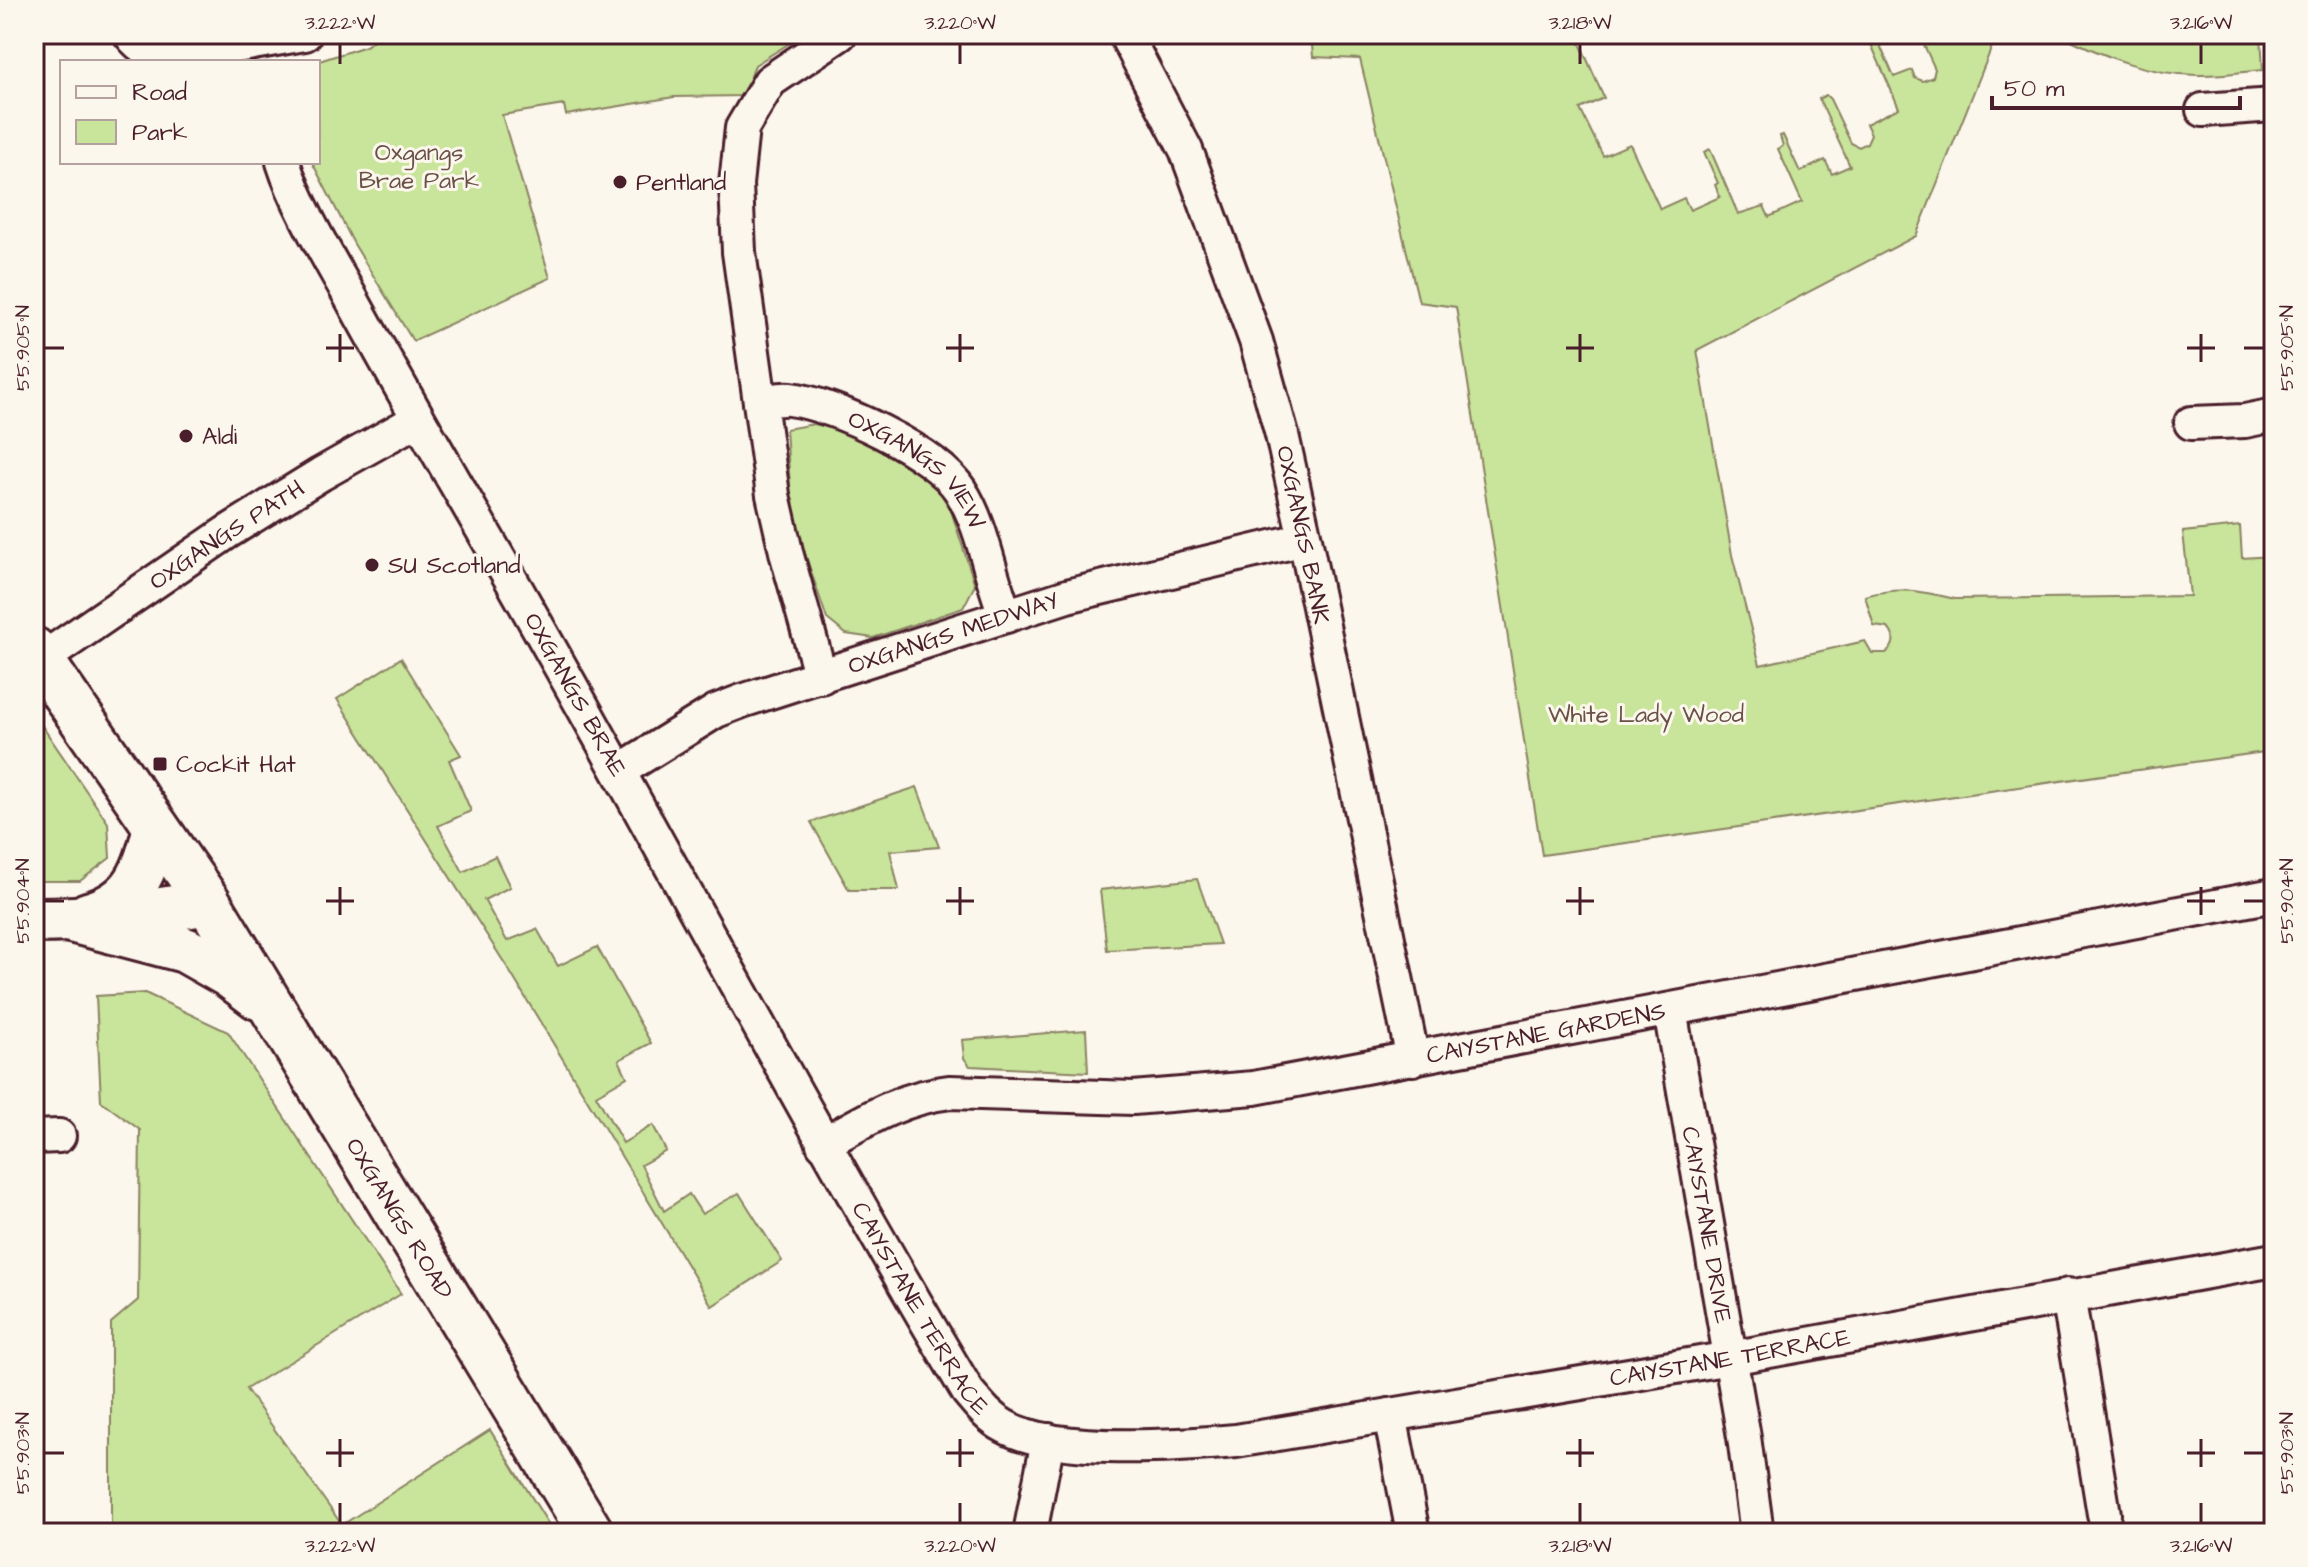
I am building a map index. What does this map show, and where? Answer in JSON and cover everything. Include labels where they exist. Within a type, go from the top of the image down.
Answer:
[{"type":"main road","name":"OXGANGS ROAD","points":[[38,655],[208,902],[591,1533]]},
{"type":"main road","points":[[52,920],[111,909],[132,890],[146,866],[156,827]]},
{"type":"main road","points":[[52,920],[150,913],[208,902]]},
{"type":"main road","points":[[52,920],[185,950],[229,975],[273,1008]]},
{"type":"street","points":[[130,34],[136,43],[154,54],[172,57],[251,53],[305,34]]},
{"type":"street","points":[[821,677],[773,495],[739,252],[736,184],[742,128],[770,81],[840,34]]},
{"type":"street","name":"OXGANGS BANK","points":[[1125,34],[1186,150],[1256,341],[1282,435],[1305,539],[1413,1059]]},
{"type":"street","points":[[2203,110],[2274,105]]},
{"type":"street","name":"OXGANGS BRAE","points":[[284,164],[417,420],[619,771],[823,1144]]},
{"type":"street","name":"OXGANGS VIEW","points":[[760,402],[789,399],[827,408],[900,441],[938,465],[960,489],[1006,616]]},
{"type":"street","points":[[2191,423],[2245,421],[2274,415]]},
{"type":"street","name":"OXGANGS PATH","points":[[38,655],[226,533],[417,420]]},
{"type":"street","name":"OXGANGS MEDWAY","points":[[619,771],[716,711],[1067,596],[1305,539]]},
{"type":"street","name":"CAIYSTANE GARDENS","points":[[823,1144],[886,1109],[928,1094],[950,1092],[1133,1098],[1254,1088],[2274,895]]},
{"type":"street","name":"CAIYSTANE DRIVE","points":[[1670,1010],[1757,1533]]},
{"type":"street","name":"CAIYSTANE TERRACE","points":[[823,1144],[968,1392],[987,1414],[1003,1426],[1023,1435],[1048,1440],[1112,1445],[1213,1443],[1279,1435],[2274,1260]]},
{"type":"street","points":[[2068,1295],[2104,1514]]},
{"type":"street","points":[[1390,1415],[1413,1533]]},
{"type":"street","points":[[1030,1533],[1048,1440]]},
{"type":"green space","name":"Oxgangs Brae Park","points":[[381,34],[804,34],[755,65],[744,96],[674,97],[566,115],[564,105],[502,115],[550,278],[413,341],[354,244],[313,164],[320,164],[320,61],[366,46]]},
{"type":"green space","name":"White Lady Wood","points":[[1311,34],[1576,34],[1604,98],[1580,109],[1603,156],[1630,144],[1660,209],[1684,198],[1690,210],[1720,197],[1715,185],[1718,183],[1704,152],[1710,149],[1738,214],[1764,206],[1769,217],[1802,202],[1778,149],[1783,146],[1780,136],[1783,135],[1800,172],[1825,160],[1832,174],[1850,166],[1819,99],[1826,95],[1830,99],[1851,143],[1859,147],[1867,143],[1871,134],[1866,124],[1899,108],[1871,44],[1874,42],[1871,34],[1875,34],[1894,77],[1912,70],[1915,78],[1923,81],[1933,77],[1935,69],[1919,34],[1997,34],[1916,236],[1697,350],[1732,555],[1760,665],[1865,641],[1872,653],[1886,653],[1893,644],[1892,635],[1888,628],[1874,626],[1865,596],[1889,591],[1910,591],[1955,599],[2190,596],[2183,532],[2240,526],[2242,558],[2272,556],[2269,520],[2274,519],[2274,747],[2264,752],[1542,855],[1456,307],[1419,302],[1360,59],[1313,57]]},
{"type":"green space","points":[[2059,34],[2261,34],[2263,70],[2209,75],[2164,72],[2110,57]]},
{"type":"green space","points":[[814,424],[874,438],[918,468],[947,498],[975,585],[963,608],[873,638],[846,634],[827,619],[792,515],[786,429]]},
{"type":"green space","points":[[401,658],[461,755],[449,760],[471,811],[438,826],[463,872],[495,856],[510,887],[484,900],[507,941],[537,929],[558,966],[597,947],[651,1043],[619,1060],[627,1077],[596,1095],[623,1143],[653,1125],[666,1151],[641,1165],[664,1211],[689,1194],[702,1214],[739,1193],[782,1261],[712,1306],[507,967],[337,699]]},
{"type":"green space","points":[[34,714],[108,823],[110,858],[80,881],[34,881]]},
{"type":"green space","points":[[917,787],[939,847],[890,851],[899,890],[849,890],[811,822]]},
{"type":"green space","points":[[1197,879],[1220,944],[1107,950],[1100,890]]},
{"type":"green space","points":[[145,993],[228,1032],[401,1294],[246,1389],[342,1525],[490,1430],[554,1533],[111,1533],[111,1323],[138,1300],[140,1130],[101,1101],[96,996]]},
{"type":"green space","points":[[1086,1030],[1088,1072],[970,1066],[964,1058],[962,1040]]},
{"type":"place","name":"Pentland","points":[[620,182]]},
{"type":"place","name":"Aldi","points":[[186,436]]},
{"type":"place","name":"SU Scotland","points":[[372,565]]},
{"type":"place","name":"Cockit Hat","points":[[160,764]]}]
